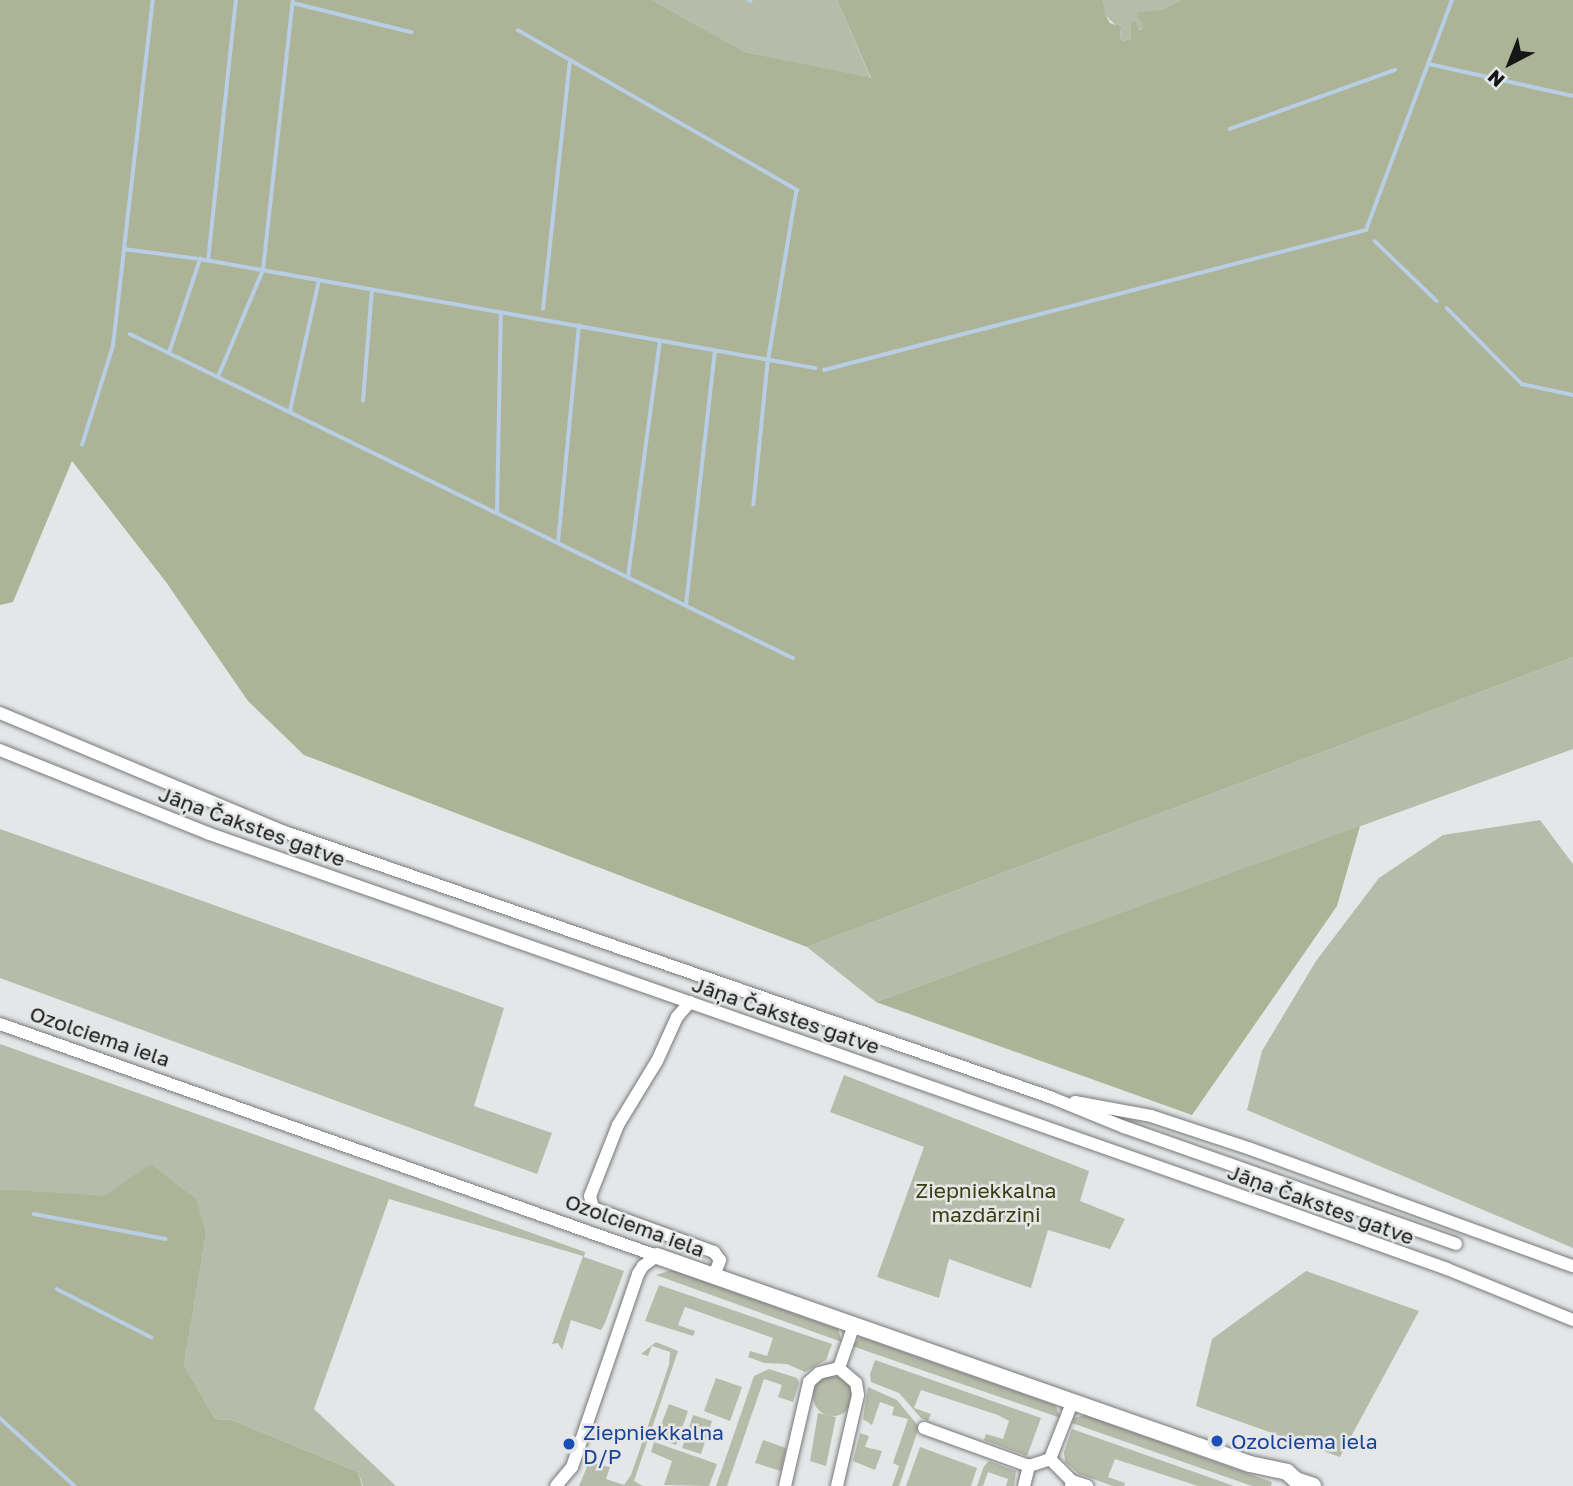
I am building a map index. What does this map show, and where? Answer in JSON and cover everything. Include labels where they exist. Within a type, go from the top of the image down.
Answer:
[{"type":"street","name":"Jāņa Čakstes gatve","points":[[3,713],[285,832],[1050,1097],[1125,1128],[1456,1244]]},
{"type":"street","name":"Jāņa Čakstes gatve","points":[[0,750],[207,833],[1262,1203],[1561,1313],[1573,1320]]},
{"type":"street","points":[[690,1002],[677,1017],[657,1061],[618,1125],[590,1196],[593,1208],[714,1252],[720,1260],[714,1276]]},
{"type":"street","name":"Ozolciema iela","points":[[0,1024],[1256,1466],[1264,1474],[1313,1486]]},
{"type":"street","points":[[1050,1097],[1151,1116],[1248,1148],[1573,1266]]},
{"type":"street","points":[[556,1486],[572,1467],[638,1274],[643,1266],[657,1256]]},
{"type":"street","points":[[839,1368],[854,1325]]},
{"type":"street","points":[[785,1486],[809,1382],[819,1373],[839,1368]]},
{"type":"street","points":[[837,1486],[858,1395],[856,1383],[839,1368]]},
{"type":"street","points":[[1050,1459],[1072,1403]]},
{"type":"street","points":[[924,1428],[1029,1466],[1050,1459]]},
{"type":"street","points":[[1050,1459],[1071,1483],[1087,1486]]},
{"type":"street","points":[[1024,1486],[1029,1466]]},
{"type":"green space","points":[[0,0],[652,0],[745,52],[871,78],[837,0],[1103,0],[1110,23],[1121,27],[1120,38],[1123,41],[1131,39],[1130,23],[1135,21],[1139,30],[1142,30],[1143,26],[1136,13],[1164,9],[1181,0],[1573,0],[1573,657],[807,947],[304,755],[248,701],[166,582],[72,461],[13,602],[0,605]]},
{"type":"green space","points":[[652,0],[837,0],[871,79],[745,52]]},
{"type":"green space","points":[[1103,0],[1181,0],[1164,9],[1137,14],[1143,26],[1142,31],[1130,24],[1131,39],[1123,41],[1120,38],[1121,30],[1106,16]]},
{"type":"green space","points":[[1573,657],[1573,749],[876,1002],[807,947]]},
{"type":"green space","points":[[1540,820],[1573,864],[1573,1248],[1247,1110],[1262,1051],[1316,961],[1379,878],[1443,835]]},
{"type":"green space","points":[[1360,826],[1337,906],[1192,1115],[876,1002]]},
{"type":"green space","points":[[0,829],[504,1008],[474,1106],[552,1133],[537,1174],[0,978]]},
{"type":"green space","points":[[0,1044],[585,1252],[584,1257],[624,1271],[605,1323],[601,1330],[571,1320],[562,1350],[558,1343],[552,1344],[583,1256],[389,1199],[314,1409],[396,1486],[363,1486],[358,1472],[232,1420],[215,1419],[184,1365],[206,1234],[150,1164],[104,1197],[0,1189]]},
{"type":"green space","name":"Ziepniekkalna mazdārziņi","points":[[844,1075],[1089,1171],[1080,1201],[1125,1219],[1110,1249],[1048,1230],[1031,1288],[949,1259],[939,1298],[877,1277],[924,1147],[830,1112]]},
{"type":"green space","points":[[150,1164],[196,1199],[206,1234],[184,1365],[215,1419],[232,1420],[358,1472],[362,1486],[0,1486],[0,1189],[104,1196]]},
{"type":"green space","points":[[672,1270],[838,1329],[842,1342],[656,1275]]},
{"type":"green space","points":[[1306,1271],[1419,1311],[1340,1457],[1196,1406],[1212,1339]]},
{"type":"green space","points":[[659,1285],[832,1344],[826,1360],[805,1372],[787,1364],[765,1363],[748,1357],[750,1351],[767,1356],[773,1338],[685,1307],[678,1325],[695,1331],[693,1336],[645,1321]]},
{"type":"green space","points":[[861,1337],[1055,1405],[1061,1418],[852,1346]]},
{"type":"green space","points":[[656,1342],[678,1351],[634,1481],[643,1486],[579,1486],[589,1462],[610,1467],[606,1479],[624,1485],[631,1475],[669,1365],[670,1352],[652,1346],[648,1356],[641,1354]]},
{"type":"green space","points":[[875,1360],[1041,1418],[1027,1456],[984,1440],[986,1434],[1003,1439],[1009,1421],[998,1415],[921,1390],[914,1408],[931,1414],[928,1421],[921,1418],[899,1393],[871,1382],[870,1374]]},
{"type":"green space","points":[[769,1369],[797,1378],[799,1383],[793,1402],[778,1397],[782,1385],[764,1379],[727,1486],[716,1486],[754,1376]]},
{"type":"green space","points":[[833,1376],[847,1382],[853,1396],[847,1410],[833,1416],[819,1410],[813,1396],[819,1382]]},
{"type":"green space","points":[[716,1378],[742,1387],[730,1421],[704,1411]]},
{"type":"green space","points":[[868,1387],[897,1400],[919,1427],[899,1486],[892,1486],[899,1466],[893,1463],[908,1419],[892,1415],[894,1407],[880,1402],[872,1425],[863,1419]]},
{"type":"green space","points":[[669,1404],[688,1411],[676,1445],[656,1438]]},
{"type":"green space","points":[[818,1413],[836,1417],[826,1466],[810,1461]]},
{"type":"green space","points":[[693,1415],[712,1421],[701,1454],[682,1448]]},
{"type":"green space","points":[[1085,1415],[1272,1482],[1271,1486],[1252,1486],[1072,1423],[1074,1418]]},
{"type":"green space","points":[[1072,1429],[1234,1486],[1198,1486],[1115,1459],[1108,1477],[1125,1483],[1124,1486],[1113,1486],[1079,1474],[1065,1462],[1064,1452]]},
{"type":"green space","points":[[860,1433],[869,1436],[865,1447],[882,1451],[875,1470],[853,1461]]},
{"type":"green space","points":[[763,1440],[786,1448],[781,1471],[755,1463]]},
{"type":"green space","points":[[654,1442],[717,1464],[709,1486],[664,1485],[672,1461],[651,1452]]},
{"type":"green space","points":[[920,1447],[977,1468],[971,1486],[906,1486]]},
{"type":"green space","points":[[989,1461],[1016,1471],[1014,1486],[1006,1486],[1008,1479],[988,1472],[983,1486],[977,1486],[984,1466]]},
{"type":"waterway","points":[[124,249],[153,0]]},
{"type":"waterway","points":[[208,261],[236,0]]},
{"type":"waterway","points":[[218,377],[263,270],[293,0]]},
{"type":"waterway","points":[[824,370],[1366,230],[1452,0]]},
{"type":"waterway","points":[[293,3],[411,32]]},
{"type":"waterway","points":[[518,30],[797,190],[768,363],[754,504]]},
{"type":"waterway","points":[[543,309],[570,60]]},
{"type":"waterway","points":[[1429,64],[1573,96]]},
{"type":"waterway","points":[[1230,129],[1395,70]]},
{"type":"waterway","points":[[1375,241],[1437,301]]},
{"type":"waterway","points":[[82,445],[113,346],[124,249],[200,259],[815,368]]},
{"type":"waterway","points":[[169,353],[200,259]]},
{"type":"waterway","points":[[290,411],[319,280]]},
{"type":"waterway","points":[[363,401],[372,290]]},
{"type":"waterway","points":[[1447,308],[1522,384],[1573,395]]},
{"type":"waterway","points":[[497,513],[501,313]]},
{"type":"waterway","points":[[558,543],[579,326]]},
{"type":"waterway","points":[[130,334],[793,658]]},
{"type":"waterway","points":[[628,577],[660,341]]},
{"type":"waterway","points":[[686,605],[715,351]]},
{"type":"waterway","points":[[34,1214],[166,1239]]},
{"type":"waterway","points":[[57,1289],[151,1337]]},
{"type":"waterway","points":[[0,1418],[75,1486]]},
{"type":"place","name":"Ozolciema iela","points":[[1217,1441]]},
{"type":"place","name":"Ziepniekkalna D/P","points":[[569,1444]]}]
